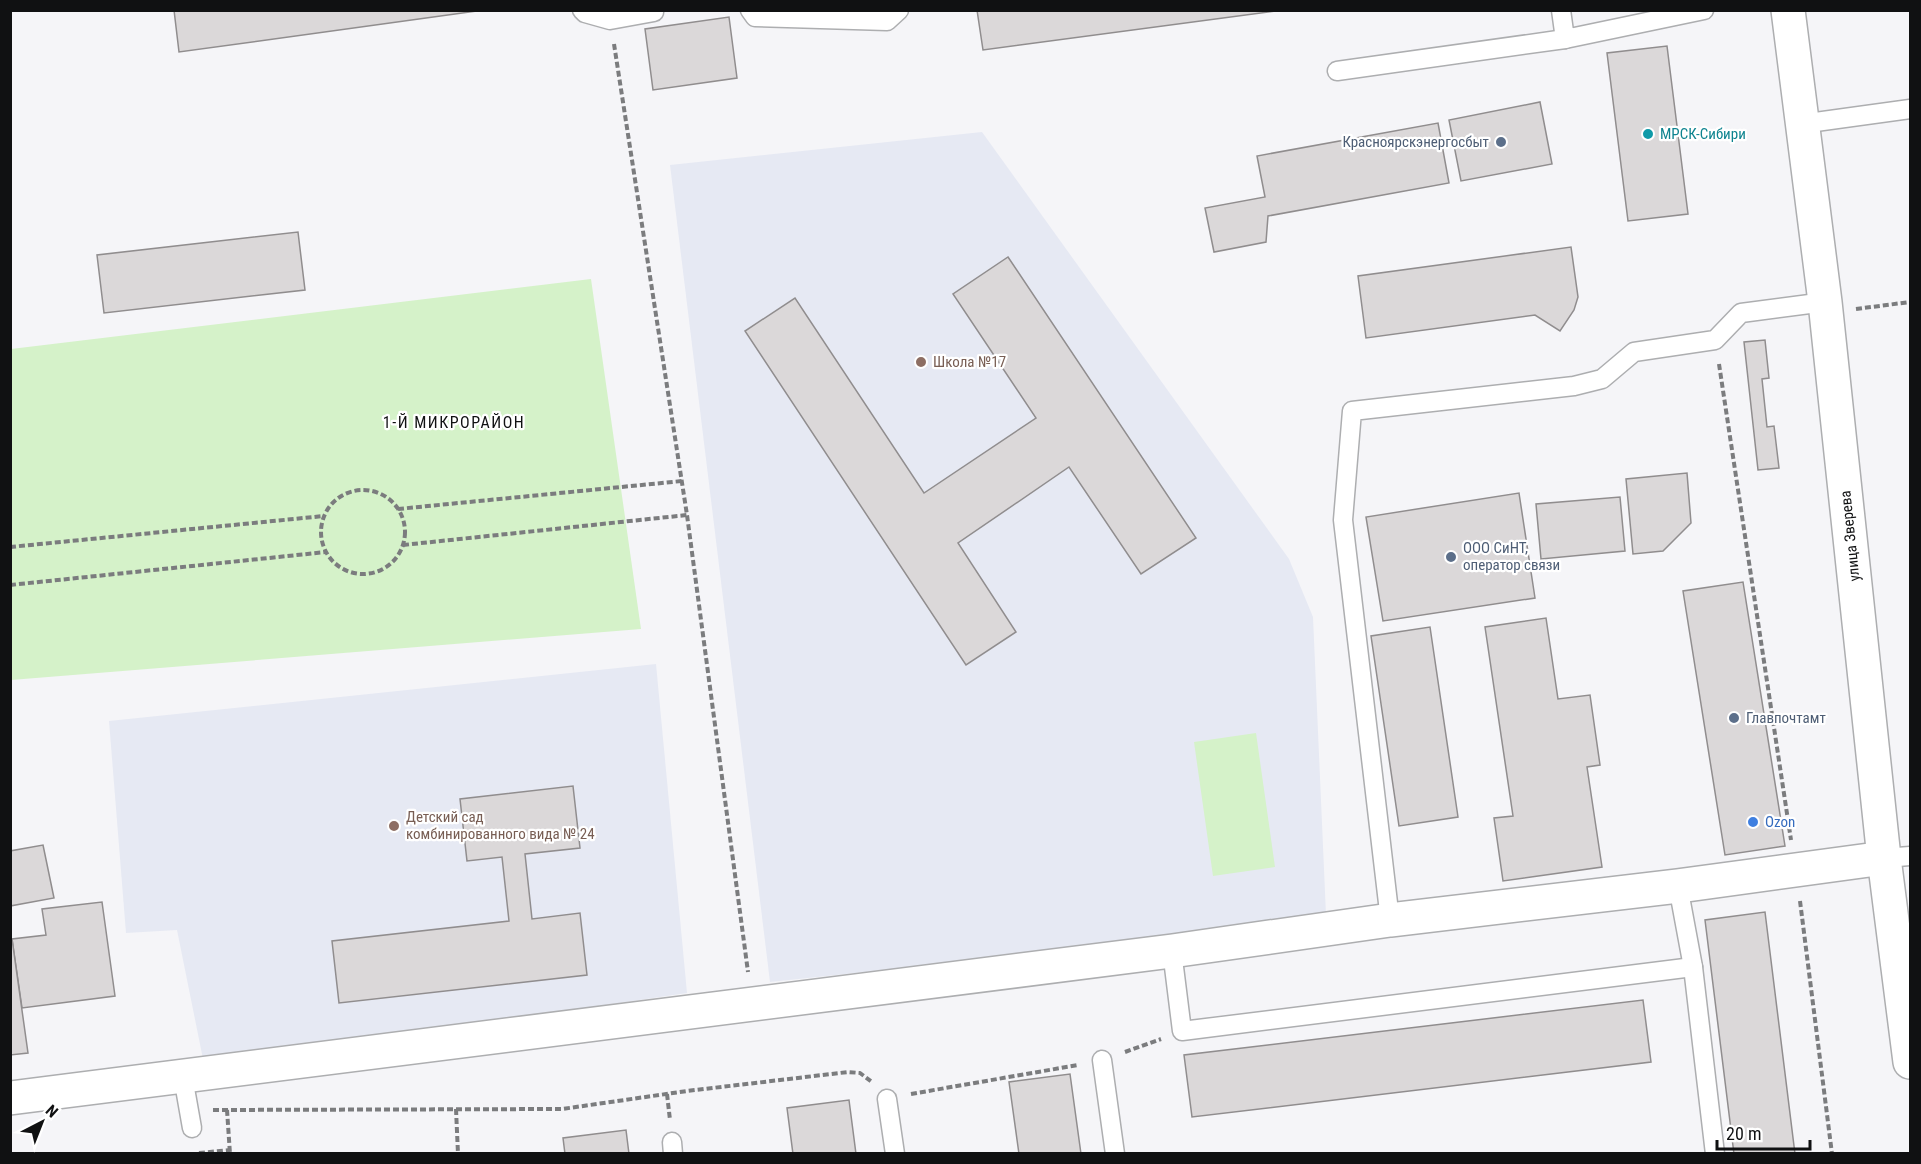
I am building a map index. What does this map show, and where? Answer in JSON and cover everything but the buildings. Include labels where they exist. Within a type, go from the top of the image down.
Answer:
[{"type":"street","name":"улица Зверева","points":[[1788,10],[1802,124],[1836,306],[1897,857],[1911,1062]]},
{"type":"street","points":[[10,1098],[1897,857]]},
{"type":"lane","points":[[582,10],[585,14],[610,20],[654,12]]},
{"type":"lane","points":[[750,10],[755,17],[887,21],[899,10]]},
{"type":"lane","points":[[1561,10],[1565,39]]},
{"type":"lane","points":[[1337,71],[1565,39],[1704,10]]},
{"type":"lane","points":[[1802,124],[1911,109]]},
{"type":"lane","points":[[1390,920],[1344,520],[1352,411],[1574,386],[1602,379],[1634,352],[1715,340],[1741,313],[1836,306]]},
{"type":"lane","points":[[1678,885],[1693,967],[1715,1154]]},
{"type":"lane","points":[[1172,951],[1182,1031],[1693,967]]},
{"type":"lane","points":[[1102,1060],[1115,1154]]},
{"type":"lane","points":[[183,1077],[190,1119]]},
{"type":"lane","points":[[887,1099],[895,1154]]},
{"type":"path","points":[[610,20],[687,515],[752,1004]]},
{"type":"path","points":[[1836,306],[1911,302]]},
{"type":"path","points":[[1715,340],[1796,870],[1832,1154]]},
{"type":"path","points":[[398,509],[682,481]]},
{"type":"path","points":[[357,490],[370,490],[383,495],[398,509],[405,526],[403,544],[392,562],[381,570],[369,574],[343,569],[332,561],[321,537],[321,524],[334,501],[357,490]]},
{"type":"path","points":[[403,544],[687,515]]},
{"type":"path","points":[[10,547],[324,516]]},
{"type":"path","points":[[10,585],[326,552]]},
{"type":"path","points":[[190,1119],[227,1110],[562,1109],[687,1091],[848,1072],[860,1073],[870,1079],[887,1099],[1102,1060],[1182,1031]]},
{"type":"path","points":[[456,1109],[458,1154]]},
{"type":"path","points":[[199,1154],[230,1152],[227,1110]]},
{"type":"shaded area","name":"Школа №17","points":[[982,132],[1289,559],[1313,617],[1326,915],[1166,940],[770,982],[670,165]]},
{"type":"shaded area","name":"Детский сад комбинированного вида № 24","points":[[656,664],[687,993],[204,1064],[177,930],[126,933],[109,721]]},
{"type":"green space","points":[[591,279],[641,629],[11,680],[11,349]]},
{"type":"green space","points":[[1256,733],[1275,867],[1213,876],[1194,742]]},
{"type":"place","name":"МРСК-Сибири","points":[[1648,134]]},
{"type":"place","name":"Красноярскэнергосбыт","points":[[1501,142]]},
{"type":"place","name":"Школа №17","points":[[921,362]]},
{"type":"place","name":"ООО СиНТ, оператор связи","points":[[1451,557]]},
{"type":"place","name":"Главпочтамт","points":[[1734,718]]},
{"type":"place","name":"Ozon","points":[[1753,822]]},
{"type":"place","name":"Детский сад комбинированного вида № 24","points":[[394,826]]},
{"type":"district","name":"1-Й МИКРОРАЙОН","points":[[454,422]]}]
